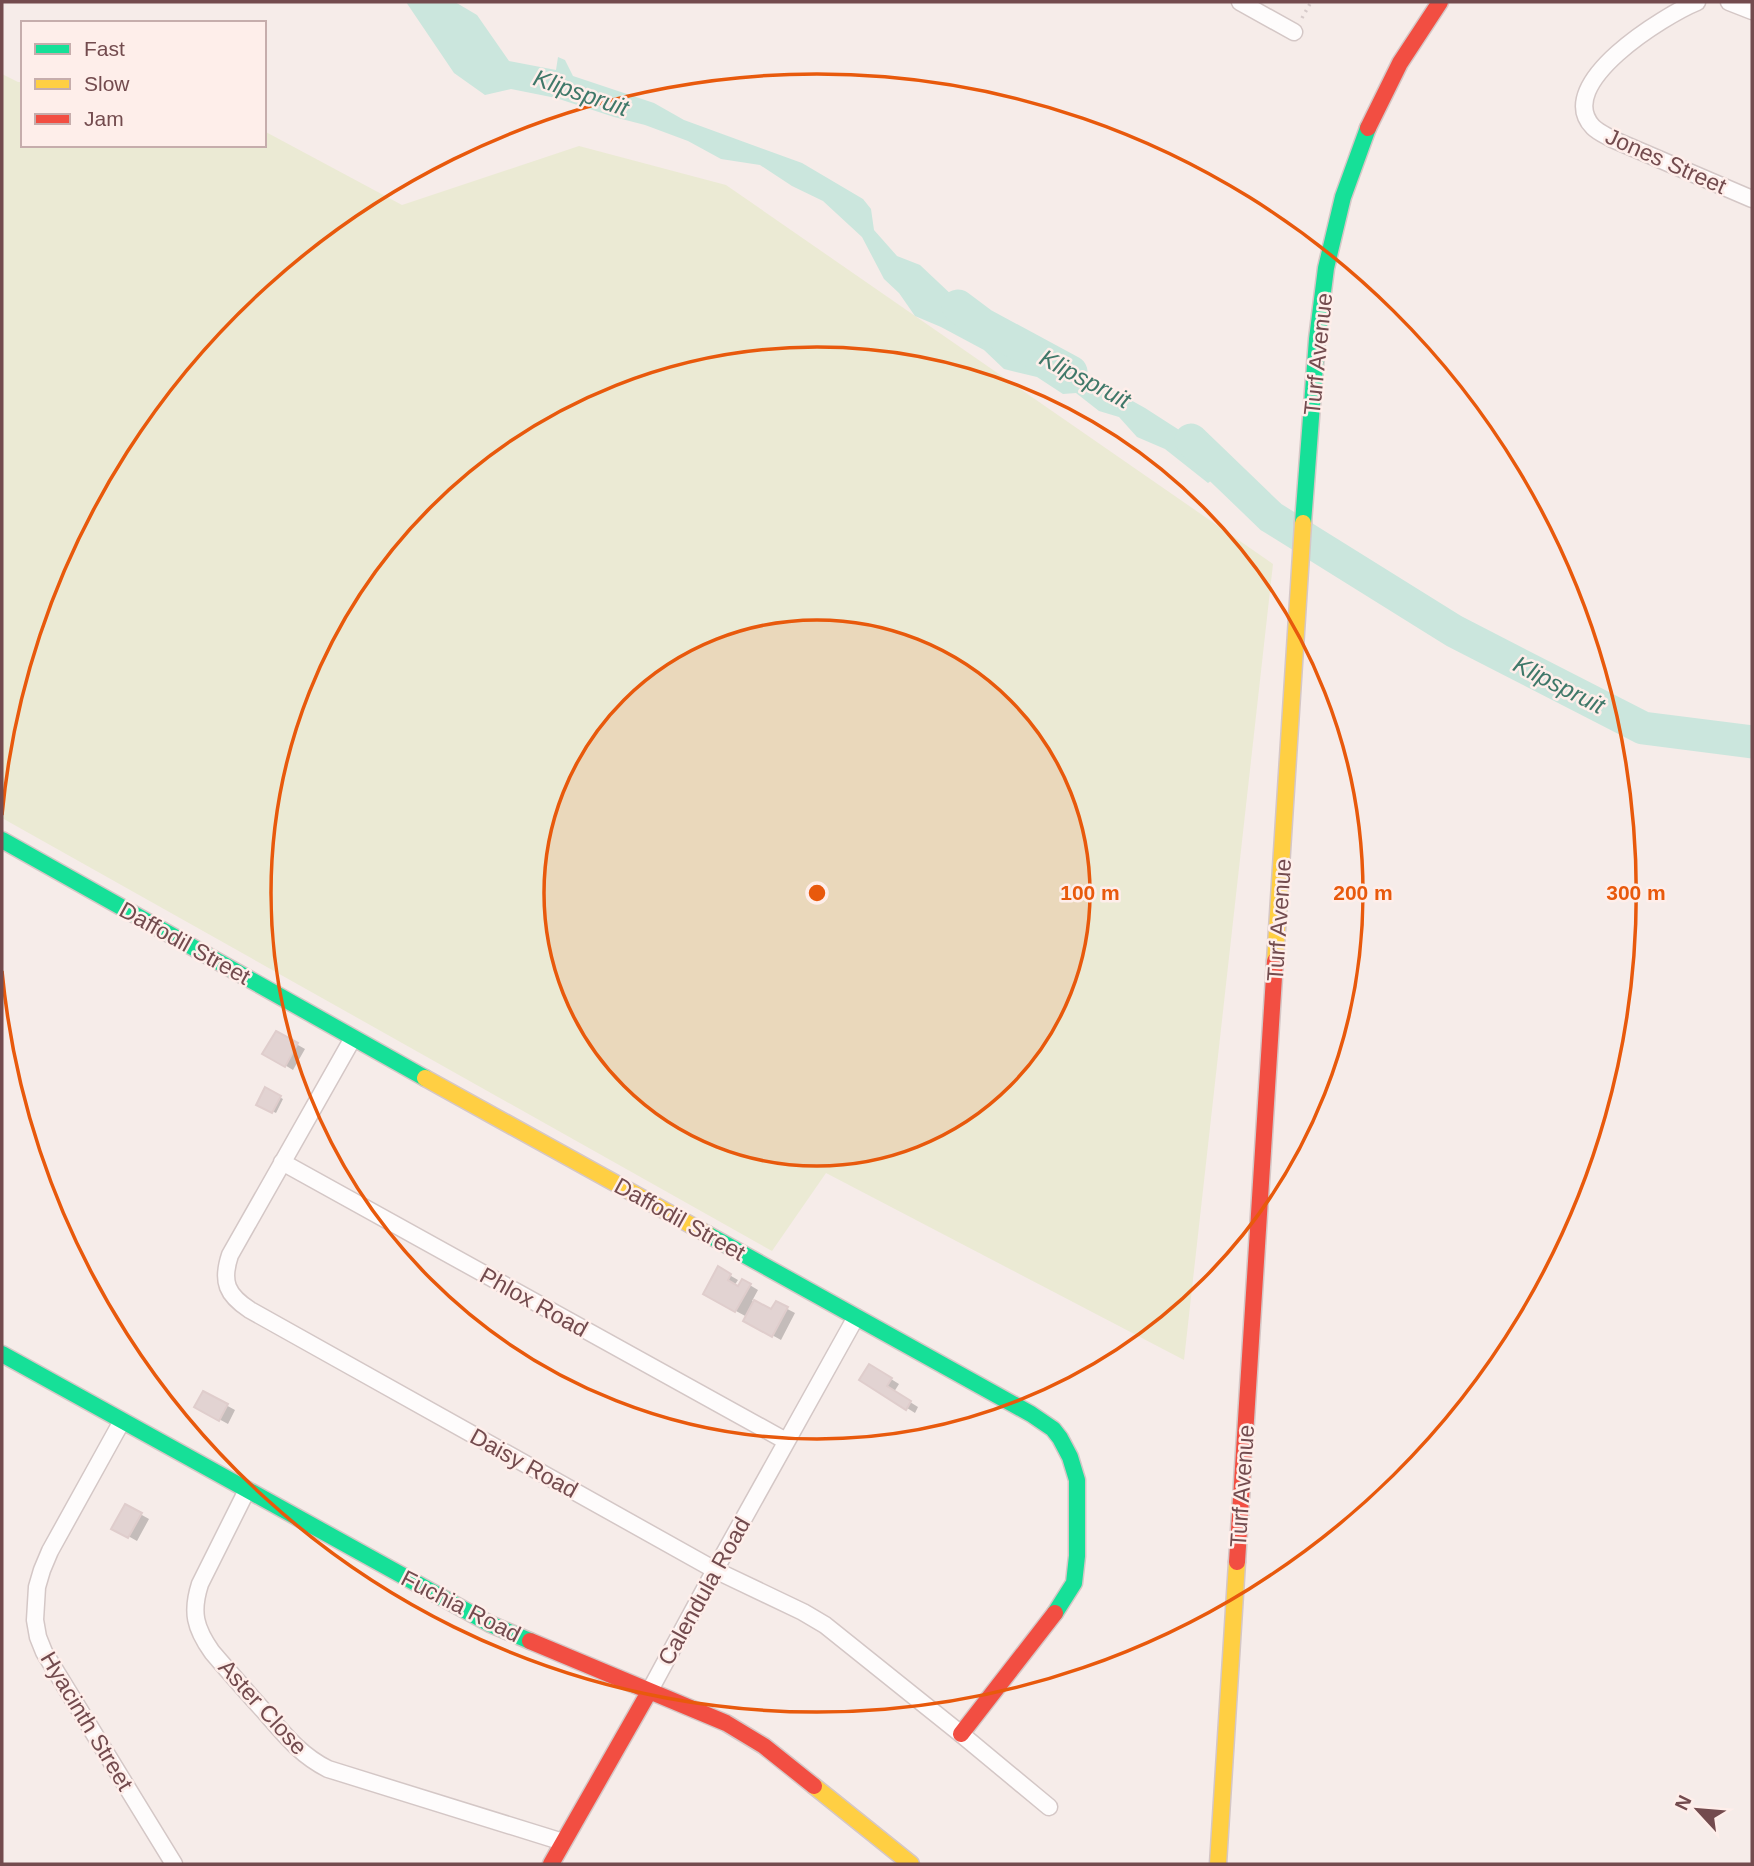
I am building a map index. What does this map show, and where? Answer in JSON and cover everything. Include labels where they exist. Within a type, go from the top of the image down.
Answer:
[{"type":"street","points":[[1240,2],[1294,32]]},
{"type":"street","name":"Turf Avenue","points":[[1218,1864],[1307,459],[1326,269],[1345,187],[1359,146],[1410,46],[1440,2]]},
{"type":"street","name":"Jones Street","points":[[1697,2],[1662,21],[1625,47],[1603,67],[1585,99],[1587,119],[1600,133],[1612,139],[1752,199]]},
{"type":"street","points":[[1729,2],[1752,11]]},
{"type":"street","name":"Daffodil Street","points":[[2,840],[1043,1422],[1060,1438],[1075,1469],[1077,1556],[1074,1583],[1051,1619],[961,1734]]},
{"type":"street","name":"Daisy Road","points":[[353,1038],[227,1264],[225,1282],[241,1305],[715,1570],[825,1625],[1049,1807]]},
{"type":"street","name":"Phlox Road","points":[[282,1162],[786,1441]]},
{"type":"street","name":"Calendula Road","points":[[551,1864],[856,1317]]},
{"type":"street","name":"Fuchia Road","points":[[2,1354],[490,1624],[726,1723],[764,1746],[911,1864]]},
{"type":"street","name":"Hyacinth Street","points":[[122,1421],[50,1551],[37,1587],[34,1620],[44,1652],[174,1864]]},
{"type":"street","name":"Aster Close","points":[[247,1490],[200,1584],[195,1600],[197,1625],[212,1652],[293,1744],[313,1761],[328,1769],[563,1842]]},
{"type":"green space","points":[[2,74],[21,82],[21,147],[266,147],[266,132],[402,205],[579,146],[726,185],[1273,564],[1184,1360],[826,1173],[772,1251],[2,818]]},
{"type":"water","points":[[406,2],[455,2],[477,15],[509,61],[556,70],[558,57],[565,60],[573,76],[654,103],[684,120],[802,163],[863,199],[871,209],[874,230],[897,256],[920,265],[954,297],[1018,349],[1043,351],[1145,408],[1201,444],[1227,469],[1208,483],[1165,449],[1137,437],[1119,417],[1099,411],[1076,393],[1063,394],[1037,377],[1004,369],[984,350],[915,316],[899,293],[884,279],[862,237],[823,201],[792,186],[760,165],[721,159],[688,141],[645,125],[556,98],[511,89],[485,95],[454,73]]},
{"type":"building","points":[[276,1031],[298,1043],[285,1067],[262,1054]]},
{"type":"building","points":[[265,1087],[281,1096],[272,1113],[256,1105]]},
{"type":"building","points":[[718,1266],[731,1274],[728,1280],[738,1286],[742,1279],[751,1284],[735,1312],[703,1294]]},
{"type":"building","points":[[754,1300],[771,1309],[776,1301],[788,1307],[772,1337],[743,1321]]},
{"type":"building","points":[[869,1364],[892,1378],[887,1386],[911,1401],[906,1410],[859,1380]]},
{"type":"building","points":[[203,1391],[228,1404],[219,1421],[194,1407]]},
{"type":"building","points":[[125,1504],[142,1513],[128,1538],[111,1529]]},
{"type":"waterway","name":"Klipspruit","points":[[958,306],[982,324],[1071,372]]},
{"type":"waterway","name":"Klipspruit","points":[[1191,440],[1271,517],[1454,631],[1643,728],[1752,742]]},
{"type":"traffic: fast","points":[[1303,523],[1317,339],[1326,268],[1343,197],[1368,128]]},
{"type":"traffic: fast","points":[[2,840],[425,1078]]},
{"type":"traffic: fast","points":[[707,1234],[1031,1414],[1053,1429],[1070,1457],[1077,1480],[1077,1556],[1074,1583],[1055,1613]]},
{"type":"traffic: fast","points":[[2,1354],[490,1624],[530,1641]]},
{"type":"traffic: slow","points":[[1275,961],[1303,523]]},
{"type":"traffic: slow","points":[[425,1078],[707,1234]]},
{"type":"traffic: slow","points":[[1218,1864],[1237,1562]]},
{"type":"traffic: slow","points":[[814,1786],[911,1864]]},
{"type":"traffic: jam","points":[[1368,128],[1400,63],[1440,2]]},
{"type":"traffic: jam","points":[[1237,1562],[1275,961]]},
{"type":"traffic: jam","points":[[961,1734],[1055,1613]]},
{"type":"traffic: jam","points":[[530,1641],[726,1723],[764,1746],[814,1786]]},
{"type":"traffic: jam","points":[[551,1864],[649,1692]]}]
